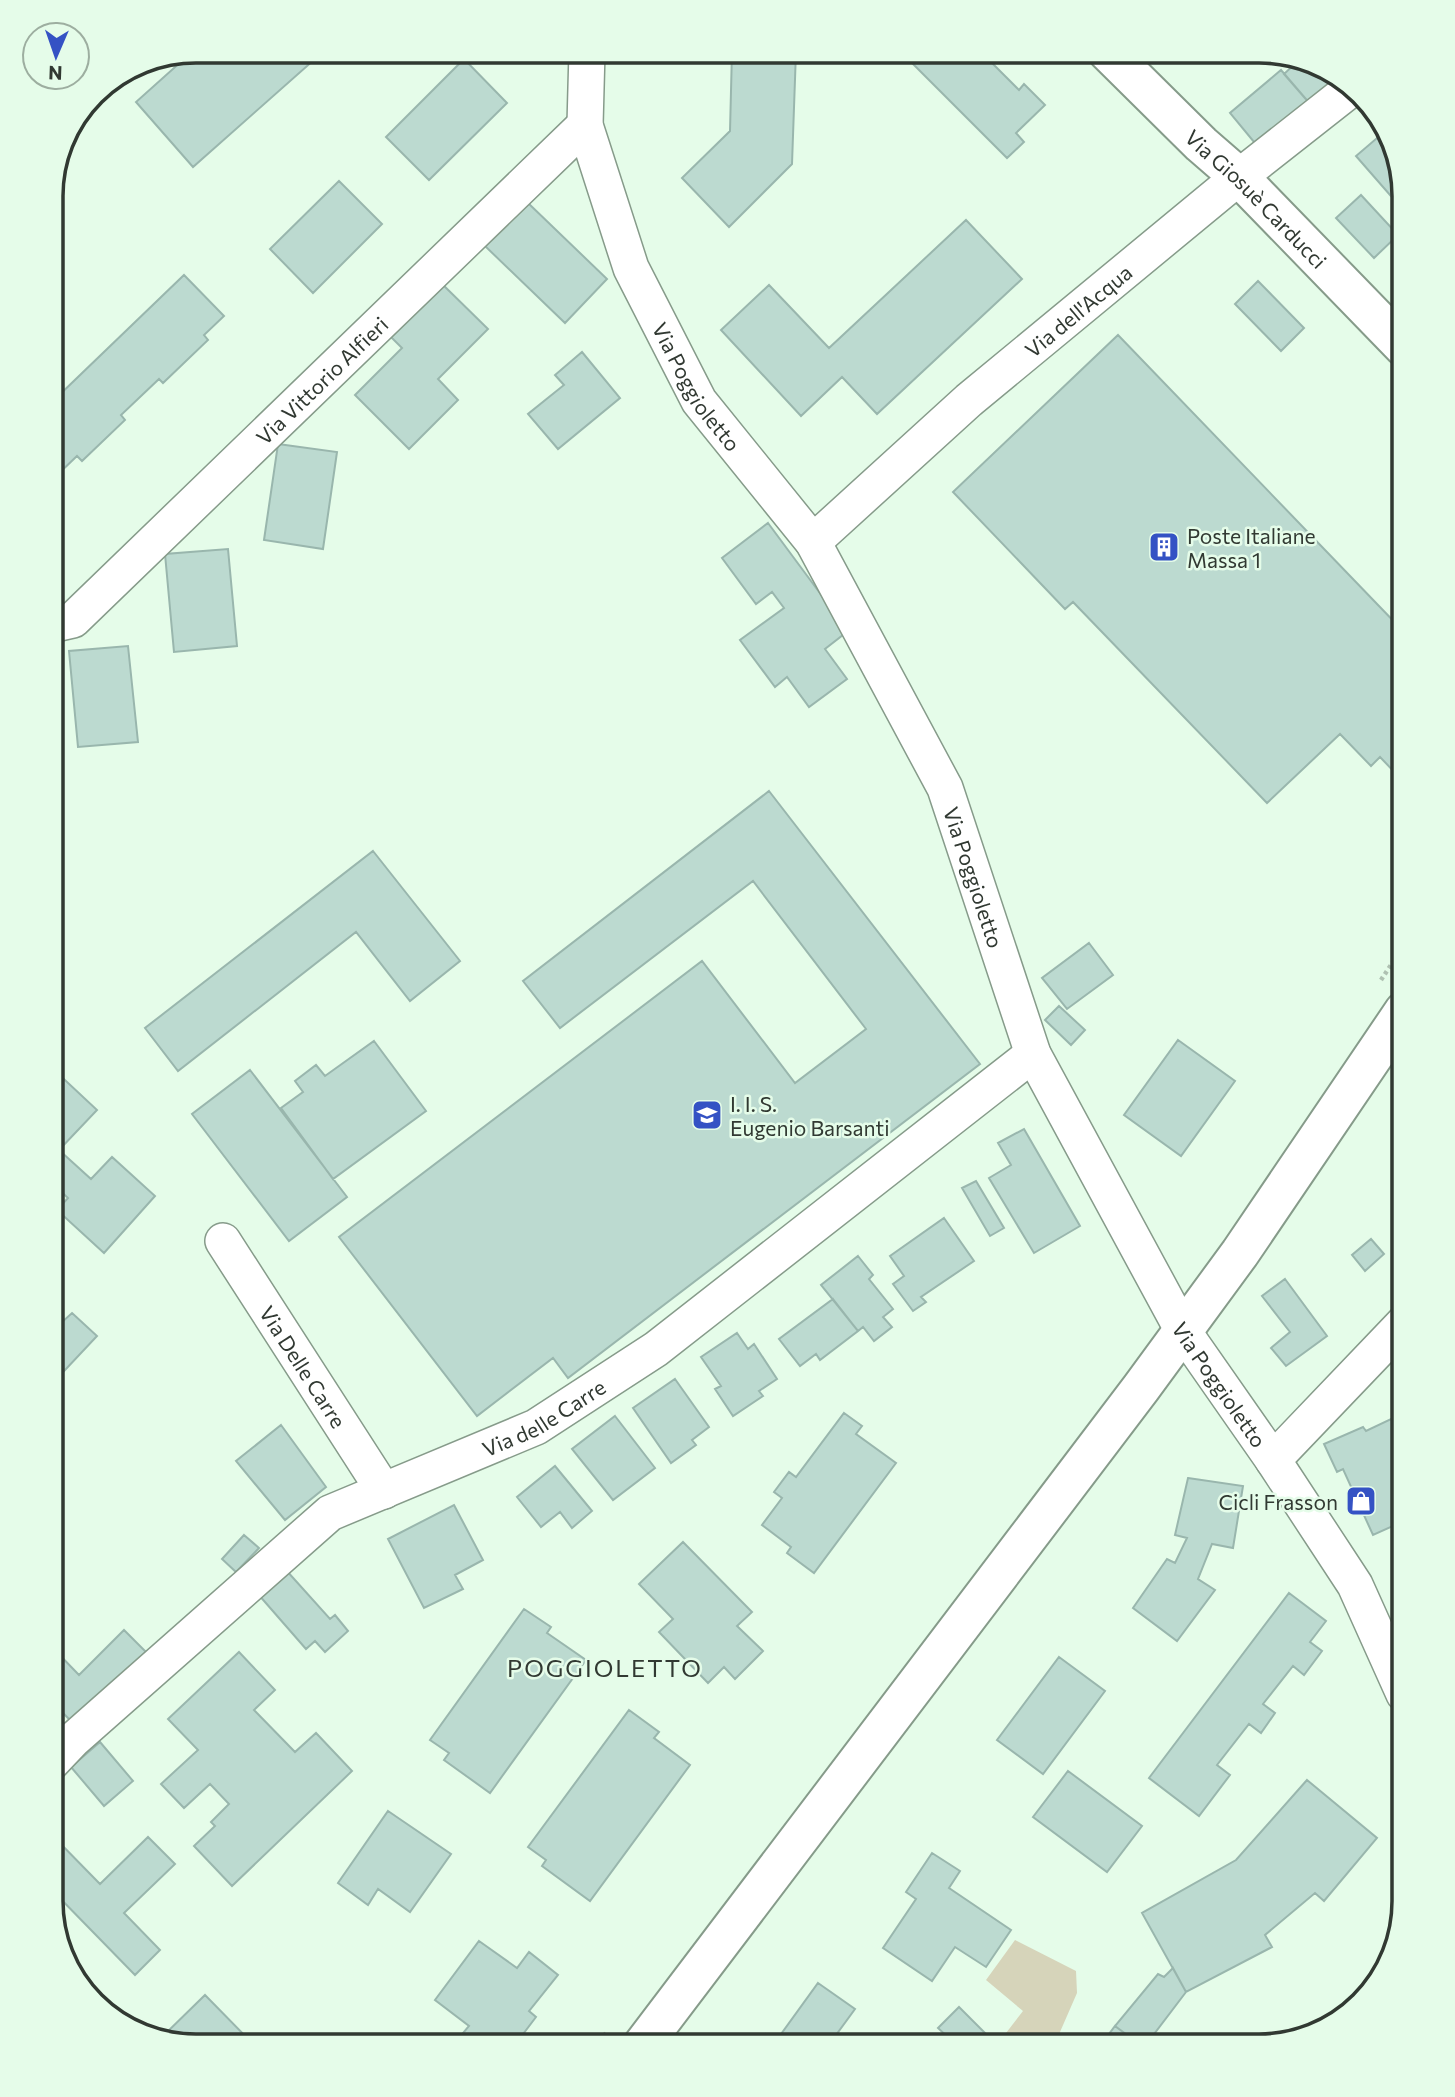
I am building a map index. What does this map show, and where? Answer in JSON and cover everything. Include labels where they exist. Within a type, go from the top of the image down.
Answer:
[{"type":"main road","name":"Via Giosuè Carducci","points":[[1119,63],[1201,144],[1239,177],[1392,335]]},
{"type":"main road","points":[[651,2034],[1240,1253],[1392,1029]]},
{"type":"street","name":"Via Poggioletto","points":[[587,63],[586,125],[631,268],[699,401],[813,542],[945,788],[1033,1054],[1182,1331],[1273,1460],[1355,1585],[1392,1667]]},
{"type":"street","name":"Via dell'Acqua","points":[[813,542],[969,400],[1239,177],[1344,94]]},
{"type":"street","name":"Via Vittorio Alfieri","points":[[63,622],[73,620],[586,125]]},
{"type":"street","name":"Via delle Carre","points":[[63,1750],[330,1513],[536,1426],[656,1349],[1033,1054]]},
{"type":"street","name":"Via Delle Carre","points":[[223,1241],[384,1491]]},
{"type":"street","points":[[1273,1460],[1392,1336]]},
{"type":"shaded area","points":[[1015,1940],[1076,1971],[1077,1993],[1060,2034],[1005,2034],[1023,2011],[986,1980]]},
{"type":"building","points":[[310,63],[193,167],[136,102],[178,65]]},
{"type":"building","points":[[460,63],[468,63],[507,103],[429,180],[386,137]]},
{"type":"building","points":[[732,63],[796,63],[792,164],[729,227],[682,178],[730,131]]},
{"type":"building","points":[[912,63],[992,63],[1019,90],[1024,84],[1045,105],[1016,133],[1024,142],[1007,158]]},
{"type":"building","points":[[1291,67],[1334,85],[1311,105],[1284,74]]},
{"type":"building","points":[[1281,70],[1311,105],[1259,148],[1230,113]]},
{"type":"building","points":[[1378,137],[1391,179],[1392,197],[1356,156]]},
{"type":"building","points":[[339,181],[382,224],[313,293],[270,249]]},
{"type":"building","points":[[1361,195],[1392,229],[1392,241],[1374,258],[1336,218]]},
{"type":"building","points":[[527,202],[607,279],[565,323],[485,246]]},
{"type":"building","points":[[966,220],[1022,279],[877,414],[842,377],[801,416],[721,330],[769,285],[829,348]]},
{"type":"building","points":[[184,275],[224,316],[204,335],[208,340],[163,383],[159,379],[121,415],[125,420],[82,461],[77,456],[63,469],[63,391]]},
{"type":"building","points":[[437,279],[488,329],[438,379],[458,400],[409,449],[355,395],[402,348],[385,331]]},
{"type":"building","points":[[1258,281],[1304,328],[1281,351],[1235,304]]},
{"type":"building","name":"Poste Italiane Massa 1","points":[[1118,335],[1392,620],[1392,770],[1380,757],[1371,766],[1340,734],[1267,803],[1073,602],[1065,609],[953,492]]},
{"type":"building","points":[[582,352],[620,398],[558,449],[528,414],[564,385],[555,375]]},
{"type":"building","points":[[278,444],[337,452],[323,549],[264,540]]},
{"type":"building","points":[[768,523],[848,631],[825,649],[847,679],[809,707],[787,677],[775,687],[740,640],[784,608],[772,592],[756,604],[722,558]]},
{"type":"building","points":[[228,549],[237,646],[174,652],[165,554]]},
{"type":"building","points":[[128,646],[138,742],[78,747],[69,651]]},
{"type":"building","name":"I. I. S. Eugenio Barsanti","points":[[769,791],[980,1064],[568,1378],[553,1358],[477,1416],[339,1237],[702,961],[795,1083],[866,1029],[753,881],[560,1028],[523,981]]},
{"type":"building","points":[[373,851],[460,961],[410,1001],[356,932],[178,1071],[145,1028]]},
{"type":"building","points":[[1089,943],[1113,975],[1067,1009],[1042,978]]},
{"type":"building","points":[[1059,1006],[1085,1030],[1071,1045],[1045,1020]]},
{"type":"building","points":[[1178,1040],[1235,1081],[1181,1156],[1124,1115]]},
{"type":"building","points":[[374,1041],[426,1111],[333,1179],[281,1108],[303,1092],[295,1081],[316,1065],[325,1076]]},
{"type":"building","points":[[250,1070],[347,1197],[289,1241],[192,1114]]},
{"type":"building","points":[[63,1078],[97,1110],[63,1146]]},
{"type":"building","points":[[1024,1129],[1080,1226],[1034,1253],[989,1178],[1011,1165],[998,1143]]},
{"type":"building","points":[[63,1154],[91,1179],[112,1157],[155,1196],[104,1253],[63,1215],[63,1203],[68,1198],[63,1193]]},
{"type":"building","points":[[976,1181],[1004,1228],[990,1236],[962,1188]]},
{"type":"building","points":[[944,1218],[974,1261],[921,1297],[926,1302],[913,1311],[893,1284],[904,1276],[890,1256]]},
{"type":"building","points":[[1371,1239],[1384,1254],[1365,1271],[1352,1255]]},
{"type":"building","points":[[858,1256],[873,1275],[869,1279],[893,1309],[883,1317],[892,1327],[874,1341],[863,1327],[858,1331],[821,1285]]},
{"type":"building","points":[[1285,1279],[1327,1336],[1286,1366],[1271,1348],[1290,1332],[1262,1296]]},
{"type":"building","points":[[833,1299],[858,1331],[820,1360],[816,1354],[800,1366],[779,1339]]},
{"type":"building","points":[[72,1313],[97,1336],[63,1372],[63,1321]]},
{"type":"building","points":[[737,1333],[748,1349],[754,1344],[777,1379],[759,1391],[763,1396],[733,1416],[715,1389],[721,1386],[701,1357]]},
{"type":"building","points":[[675,1379],[709,1427],[692,1440],[696,1445],[671,1463],[633,1408]]},
{"type":"building","points":[[844,1413],[862,1426],[856,1434],[896,1463],[814,1573],[787,1553],[791,1547],[762,1525],[782,1498],[774,1492],[789,1472],[796,1477]]},
{"type":"building","points":[[615,1416],[655,1468],[613,1500],[572,1449]]},
{"type":"building","points":[[1391,1419],[1392,1421],[1392,1526],[1373,1535],[1343,1469],[1337,1472],[1324,1444],[1363,1427],[1366,1431]]},
{"type":"building","points":[[281,1425],[326,1487],[285,1520],[236,1461]]},
{"type":"building","points":[[555,1466],[592,1511],[572,1528],[560,1512],[541,1527],[517,1497]]},
{"type":"building","points":[[1188,1478],[1243,1486],[1233,1548],[1212,1544],[1198,1579],[1215,1590],[1177,1641],[1133,1608],[1167,1559],[1175,1563],[1187,1538],[1175,1535]]},
{"type":"building","points":[[454,1505],[483,1560],[455,1575],[463,1589],[424,1608],[388,1539]]},
{"type":"building","points":[[244,1535],[259,1548],[236,1572],[222,1559]]},
{"type":"building","points":[[683,1542],[752,1612],[737,1626],[763,1651],[735,1679],[724,1667],[708,1683],[659,1632],[673,1619],[639,1584]]},
{"type":"building","points":[[286,1570],[330,1619],[335,1615],[348,1631],[325,1652],[315,1641],[306,1649],[258,1594]]},
{"type":"building","points":[[1289,1593],[1326,1621],[1310,1642],[1322,1651],[1304,1675],[1293,1666],[1263,1704],[1275,1713],[1261,1733],[1249,1724],[1217,1765],[1230,1775],[1199,1816],[1149,1778]]},
{"type":"building","points":[[524,1609],[551,1627],[547,1633],[586,1660],[490,1793],[444,1760],[449,1753],[430,1740]]},
{"type":"building","points":[[124,1630],[148,1654],[76,1726],[63,1713],[63,1658],[79,1675]]},
{"type":"building","points":[[239,1652],[275,1690],[254,1710],[295,1752],[316,1733],[352,1771],[232,1886],[194,1846],[215,1826],[211,1822],[229,1804],[210,1784],[184,1808],[161,1784],[198,1750],[168,1719]]},
{"type":"building","points":[[1059,1657],[1105,1691],[1043,1774],[997,1740]]},
{"type":"building","points":[[629,1710],[659,1732],[654,1738],[690,1765],[590,1901],[542,1866],[546,1860],[528,1847]]},
{"type":"building","points":[[100,1742],[133,1781],[104,1806],[71,1767]]},
{"type":"building","points":[[1068,1771],[1142,1826],[1107,1872],[1033,1817]]},
{"type":"building","points":[[1307,1780],[1377,1838],[1324,1901],[1315,1893],[1265,1935],[1272,1947],[1186,1992],[1142,1913],[1236,1860]]},
{"type":"building","points":[[388,1811],[451,1854],[410,1912],[378,1889],[368,1905],[338,1883]]},
{"type":"building","points":[[148,1837],[175,1864],[124,1913],[160,1950],[135,1975],[63,1901],[63,1846],[100,1884]]},
{"type":"building","points":[[932,1853],[960,1871],[949,1888],[1011,1930],[986,1967],[955,1947],[932,1981],[883,1948],[916,1899],[906,1892]]},
{"type":"building","points":[[479,1941],[517,1968],[529,1952],[558,1975],[529,2011],[536,2017],[523,2034],[464,2034],[469,2026],[435,2000]]},
{"type":"building","points":[[1173,1968],[1186,1992],[1154,2034],[1126,2034],[1115,2026],[1158,1974],[1164,1977]]},
{"type":"building","points":[[818,1983],[855,2009],[837,2034],[781,2034]]},
{"type":"building","points":[[205,1995],[243,2034],[187,2034],[169,2031]]},
{"type":"building","points":[[959,2007],[986,2034],[944,2034],[938,2028]]},
{"type":"building","points":[[1115,2026],[1126,2034],[1109,2034]]},
{"type":"place","name":"Poste Italiane Massa 1","points":[[1164,547]]},
{"type":"place","name":"I. I. S. Eugenio Barsanti","points":[[707,1115]]},
{"type":"place","name":"Cicli Frasson","points":[[1361,1501]]},
{"type":"district","name":"POGGIOLETTO","points":[[605,1667]]}]
